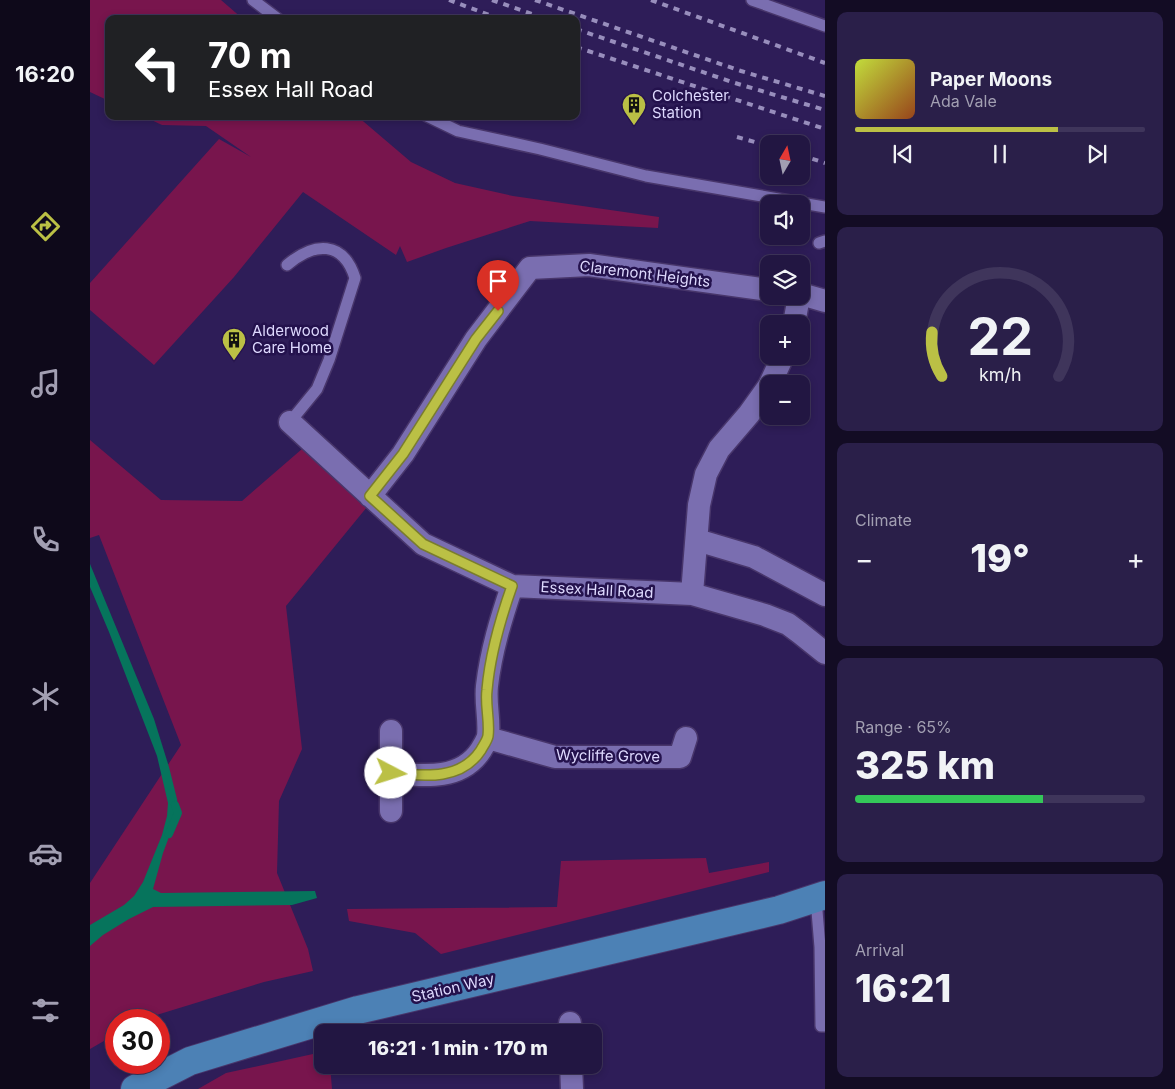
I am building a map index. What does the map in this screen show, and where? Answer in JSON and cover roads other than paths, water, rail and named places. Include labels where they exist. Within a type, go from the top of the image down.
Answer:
[{"type":"main road","name":"Station Way","points":[[135,1089],[190,1061],[358,1010],[779,910],[822,890]]},
{"type":"street","name":"Claremont Heights","points":[[370,496],[403,454],[476,339],[530,268],[589,265],[760,289]]},
{"type":"street","points":[[810,297],[825,301]]},
{"type":"street","points":[[692,594],[699,505],[706,474],[719,449],[760,397]]},
{"type":"street","name":"Essex Hall Road","points":[[290,422],[423,544],[512,586],[692,594],[765,615],[788,624],[825,654]]},
{"type":"street","points":[[697,540],[754,557],[825,595]]},
{"type":"street","points":[[391,773],[420,775],[453,773],[474,760],[488,738],[486,693],[490,660],[499,624],[512,586]]},
{"type":"street","points":[[391,730],[391,812]]},
{"type":"street","name":"Wycliffe Grove","points":[[488,738],[555,757],[680,757],[686,738]]},
{"type":"street","points":[[571,1074],[572,1089]]},
{"type":"lane","points":[[253,0],[273,15]]},
{"type":"lane","points":[[752,0],[825,26]]},
{"type":"lane","points":[[435,120],[458,132],[540,149],[646,176],[825,207]]},
{"type":"lane","points":[[287,266],[298,256],[319,248],[339,252],[351,266],[355,278],[318,389],[290,422]]},
{"type":"lane","points":[[822,890],[820,947],[821,1026],[825,1026]]},
{"type":"waterway","points":[[169,834],[178,813],[175,805]]},
{"type":"railway","points":[[449,0],[489,15]]},
{"type":"railway","points":[[492,0],[535,15]]},
{"type":"railway","points":[[535,0],[579,15]]},
{"type":"railway","points":[[651,0],[825,63]]},
{"type":"railway","points":[[580,16],[741,71],[825,96]]},
{"type":"railway","points":[[580,30],[735,83],[825,110]]},
{"type":"railway","points":[[580,48],[825,129]]},
{"type":"railway","points":[[737,137],[760,143]]},
{"type":"railway","points":[[810,158],[825,163]]},
{"type":"place","name":"Colchester Station","points":[[634,126]]},
{"type":"place","name":"Alderwood Care Home","points":[[234,361]]}]
